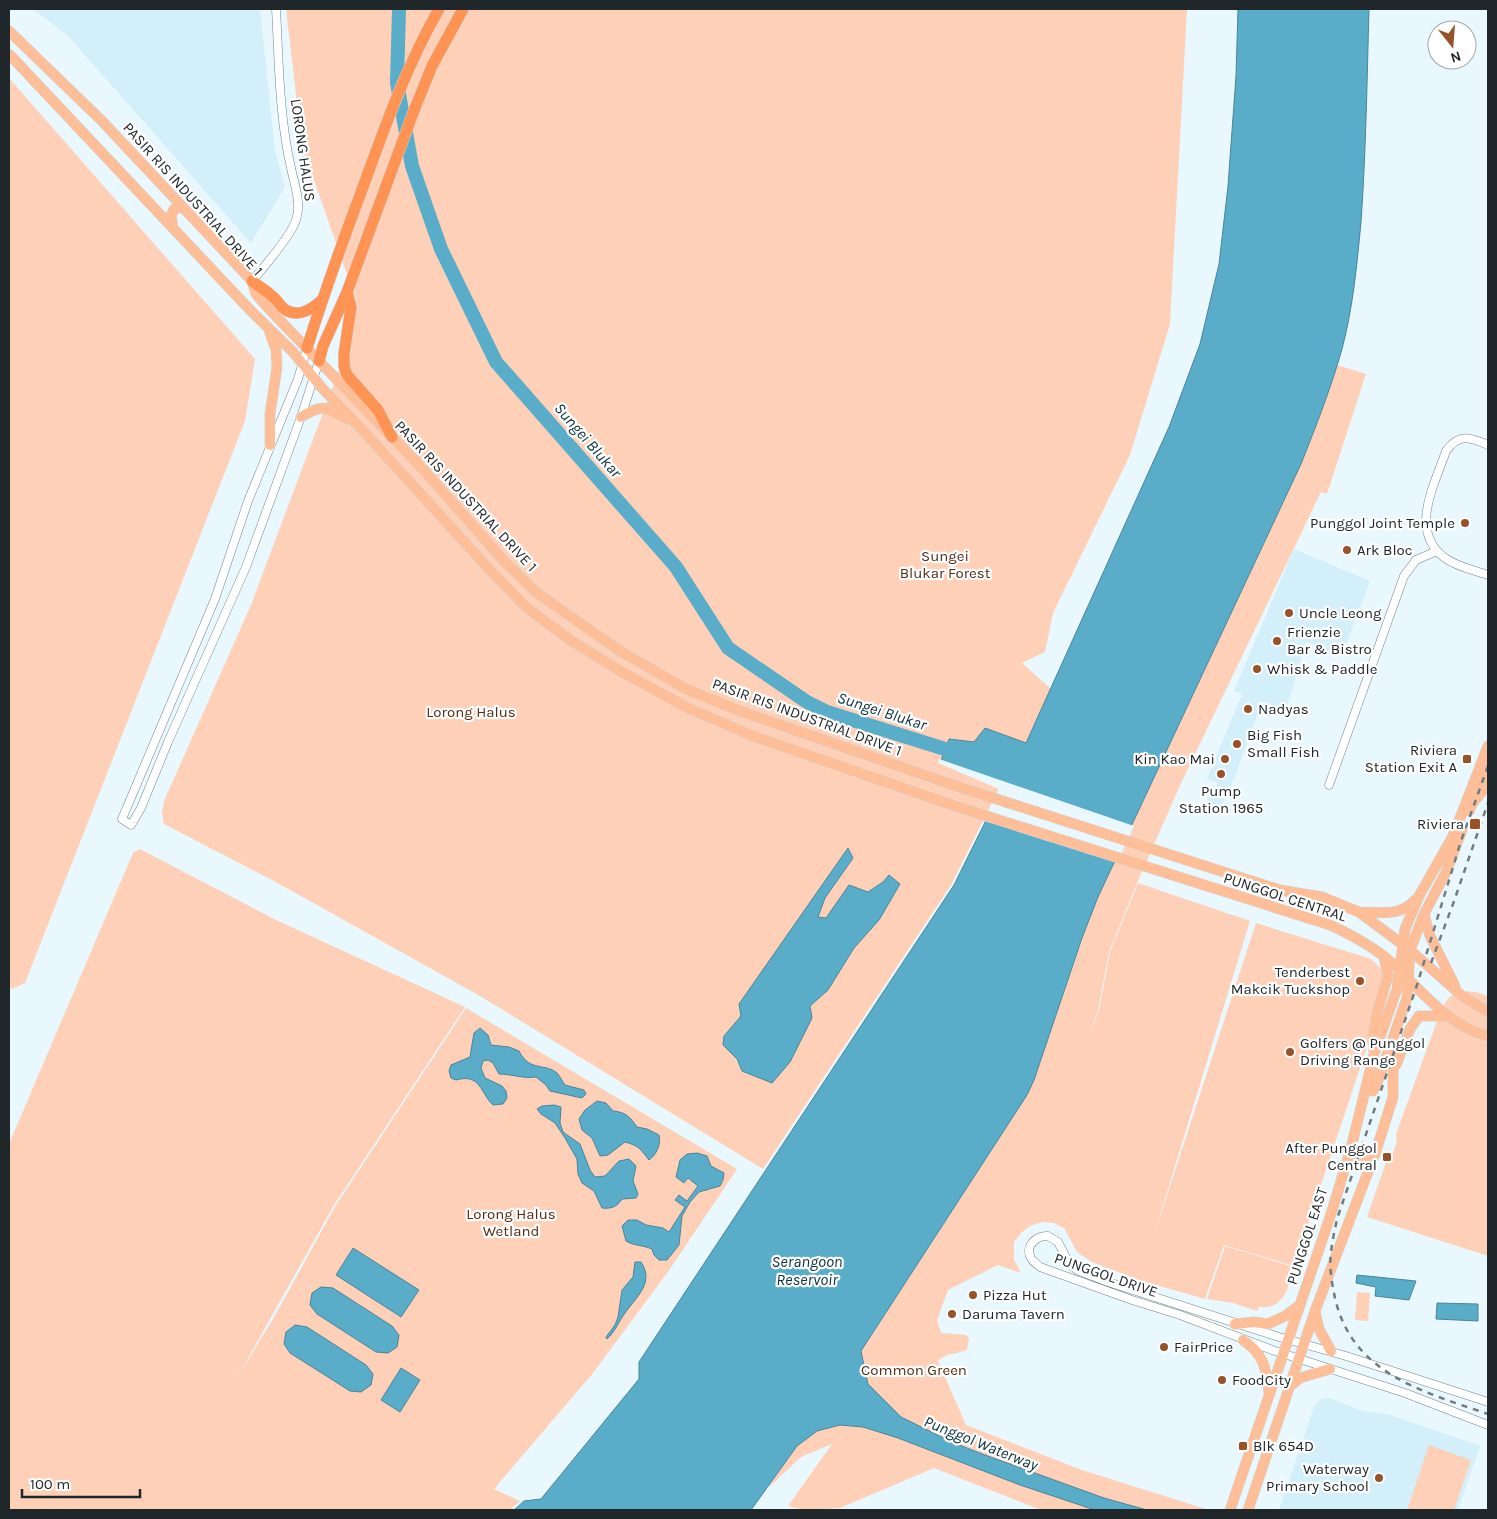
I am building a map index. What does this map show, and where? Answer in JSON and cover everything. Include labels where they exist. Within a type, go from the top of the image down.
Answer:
[{"type":"highway","points":[[307,348],[341,246],[395,98],[422,38],[439,9]]},
{"type":"highway","points":[[319,361],[323,346],[347,292],[432,66],[462,11]]},
{"type":"highway","points":[[252,281],[272,296],[284,309],[299,314],[311,310],[324,298]]},
{"type":"highway","points":[[347,292],[350,306],[344,366],[347,375],[378,410],[392,437]]},
{"type":"main road","name":"PASIR RIS INDUSTRIAL DRIVE 1","points":[[9,31],[102,121],[252,281],[256,294],[278,319],[419,465],[505,562],[537,593],[620,650],[686,689],[740,711],[956,786],[1194,863]]},
{"type":"main road","name":"PASIR RIS INDUSTRIAL DRIVE 1","points":[[9,54],[293,352],[314,378],[488,569],[526,607],[570,640],[622,672],[688,708],[753,736],[955,806],[1189,881]]},
{"type":"main road","points":[[173,227],[171,216],[174,209],[182,207]]},
{"type":"main road","points":[[269,328],[276,350],[276,367],[270,414],[270,445]]},
{"type":"main road","points":[[301,417],[318,408],[328,408],[355,422]]},
{"type":"main road","name":"PUNGGOL EAST","points":[[1248,1510],[1315,1310],[1376,1151],[1394,1096],[1393,1038],[1406,998],[1409,979],[1406,929],[1419,896],[1453,836],[1488,746]]},
{"type":"main road","points":[[1472,804],[1480,782],[1488,769]]},
{"type":"main road","name":"PUNGGOL EAST","points":[[1230,1510],[1332,1211],[1352,1144],[1374,1054],[1393,1001],[1406,948],[1446,872],[1472,804],[1488,784]]},
{"type":"main road","name":"PUNGGOL CENTRAL","points":[[1194,863],[1280,890],[1322,897],[1359,912],[1406,948],[1461,995],[1488,1012]]},
{"type":"main road","name":"PUNGGOL CENTRAL","points":[[1189,881],[1330,925],[1354,936],[1384,956],[1448,1016],[1477,1033],[1488,1036]]},
{"type":"main road","points":[[1359,912],[1395,912],[1408,908],[1419,896]]},
{"type":"main road","points":[[1424,914],[1430,936],[1461,995]]},
{"type":"main road","points":[[1374,1054],[1373,1037],[1377,1012],[1388,976],[1384,956]]},
{"type":"main road","points":[[1393,1071],[1410,1029],[1419,1016],[1448,1016]]},
{"type":"main road","points":[[1366,1090],[1373,1090],[1376,1086],[1393,1038]]},
{"type":"main road","points":[[1352,1144],[1351,1160],[1358,1165],[1367,1160],[1376,1151]]},
{"type":"main road","points":[[1235,1324],[1254,1322],[1268,1324],[1285,1316],[1300,1304]]},
{"type":"main road","points":[[1315,1310],[1319,1328],[1331,1351]]},
{"type":"main road","points":[[1244,1340],[1254,1347],[1264,1361],[1270,1397]]},
{"type":"main road","points":[[1289,1387],[1300,1378],[1330,1369]]},
{"type":"street","name":"LORONG HALUS","points":[[252,281],[293,226],[298,212],[285,128],[276,9]]},
{"type":"street","points":[[307,348],[298,380],[248,501],[215,599],[122,819],[131,825],[141,808],[246,567],[301,417],[319,361]]},
{"type":"street","points":[[1488,445],[1473,438],[1465,438],[1457,440],[1446,451],[1426,508],[1425,520],[1429,536],[1437,550],[1454,563],[1488,575]]},
{"type":"street","points":[[1329,785],[1404,576],[1416,560],[1437,550]]},
{"type":"street","name":"PUNGGOL DRIVE","points":[[1488,1402],[1331,1351],[1235,1324],[1108,1282],[1077,1270],[1069,1263],[1058,1242],[1048,1236],[1039,1237],[1031,1244],[1029,1254],[1040,1267],[1284,1354],[1405,1393],[1488,1425]]},
{"type":"shaded area","points":[[33,9],[260,9],[275,151],[285,187],[251,243],[68,36]]},
{"type":"shaded area","points":[[1294,549],[1370,581],[1342,655],[1306,642],[1286,710],[1256,699],[1262,702],[1220,811],[1206,805],[1209,793],[1218,783],[1207,779],[1242,694],[1234,691]]},
{"type":"shaded area","name":"Waterway Primary School","points":[[1329,1398],[1363,1411],[1388,1414],[1480,1446],[1458,1510],[1279,1510],[1314,1407],[1321,1399]]},
{"type":"green space","points":[[286,9],[1187,9],[1170,324],[1130,455],[1053,613],[1045,652],[1022,663],[1051,689],[1025,744],[985,728],[974,742],[949,739],[941,761],[939,760],[938,763],[999,789],[951,885],[763,1169],[480,996],[274,881],[164,824],[162,813],[164,801],[251,605],[349,343],[356,300],[302,146]],"holes":[[[849,848],[853,858],[825,898],[818,917],[826,918],[849,885],[868,893],[883,882],[900,884],[879,920],[854,948],[828,990],[810,1006],[790,1062],[742,1071],[724,1036],[741,1016]]]},
{"type":"green space","points":[[9,78],[255,359],[245,421],[25,983],[12,989],[9,987]]},
{"type":"green space","name":"Common Green","points":[[1337,365],[1366,374],[1327,494],[1321,492],[1182,781],[1137,883],[1109,952],[1098,1010],[1088,1039],[1099,1010],[1110,952],[1138,883],[1250,921],[1152,1241],[1256,923],[1371,959],[1384,972],[1387,987],[1294,1266],[1224,1245],[1205,1299],[1139,1280],[1092,1262],[1077,1252],[1064,1228],[1054,1223],[1042,1222],[1030,1226],[1014,1242],[1014,1259],[1021,1273],[998,1265],[948,1290],[937,1320],[941,1333],[966,1335],[969,1338],[967,1350],[948,1355],[938,1361],[966,1425],[1082,1470],[1209,1510],[1041,1510],[934,1468],[840,1508],[806,1510],[788,1506],[832,1444],[801,1457],[768,1488],[872,1335],[1027,1095],[1034,1080],[1082,938],[1098,897],[1301,464]]},
{"type":"green space","name":"Lorong Halus Wetland","points":[[140,849],[274,919],[465,1007],[334,1205],[238,1376],[273,1319],[336,1205],[466,1008],[737,1169],[670,1269],[593,1373],[494,1489],[520,1501],[510,1510],[9,1510],[9,1144],[133,853]]},
{"type":"green space","points":[[1461,991],[1476,992],[1488,996],[1488,1256],[1367,1217],[1386,1162],[1391,1156],[1397,1141],[1396,1134],[1441,1010],[1448,998]]},
{"type":"green space","points":[[1225,1246],[1294,1267],[1287,1289],[1280,1301],[1268,1307],[1259,1307],[1257,1311],[1233,1303],[1207,1299]]},
{"type":"green space","points":[[1357,1292],[1370,1293],[1368,1321],[1355,1320]]},
{"type":"green space","points":[[1429,1445],[1471,1460],[1454,1510],[1407,1510]]},
{"type":"water","name":"Serangoon Reservoir","points":[[1238,9],[1369,9],[1361,222],[1352,302],[1342,349],[1328,393],[1301,464],[1098,897],[1082,938],[1034,1080],[1027,1095],[861,1351],[868,1384],[901,1417],[954,1443],[985,1455],[1104,1498],[1147,1510],[1095,1510],[1020,1485],[898,1438],[863,1427],[840,1425],[817,1431],[797,1446],[751,1510],[514,1510],[524,1501],[541,1499],[639,1379],[639,1362],[954,885],[1002,788],[941,761],[949,739],[974,742],[985,728],[1026,743],[1169,427],[1200,344],[1219,264],[1228,186],[1236,76]]},
{"type":"water","points":[[848,848],[853,858],[825,898],[818,917],[826,918],[849,885],[868,892],[883,882],[889,875],[900,884],[879,920],[854,948],[828,990],[810,1006],[812,1018],[790,1062],[772,1083],[742,1071],[737,1059],[723,1045],[724,1036],[741,1016],[739,1004]]},
{"type":"water","points":[[480,1028],[488,1035],[491,1045],[509,1047],[519,1051],[528,1062],[553,1070],[565,1085],[584,1090],[586,1094],[582,1098],[550,1091],[536,1077],[499,1074],[493,1063],[488,1060],[483,1061],[481,1068],[485,1078],[502,1086],[506,1091],[507,1098],[503,1104],[493,1105],[479,1085],[470,1079],[456,1080],[451,1078],[449,1071],[451,1065],[470,1057],[474,1033]]},
{"type":"water","points":[[597,1101],[606,1103],[613,1111],[627,1116],[637,1127],[647,1129],[659,1135],[659,1146],[652,1158],[649,1160],[639,1148],[625,1142],[608,1155],[600,1156],[592,1138],[582,1130],[579,1119],[585,1110]]},
{"type":"water","points":[[554,1105],[561,1107],[560,1123],[563,1132],[580,1144],[590,1170],[595,1177],[605,1176],[619,1161],[629,1159],[636,1166],[633,1181],[638,1194],[636,1198],[622,1199],[614,1207],[602,1208],[594,1191],[582,1183],[578,1174],[577,1159],[565,1138],[555,1123],[537,1109],[542,1106]]},
{"type":"water","points":[[697,1153],[707,1156],[711,1166],[724,1173],[723,1180],[720,1186],[699,1192],[690,1202],[682,1216],[679,1245],[667,1260],[659,1260],[654,1255],[652,1249],[626,1241],[622,1226],[628,1220],[637,1220],[646,1225],[663,1228],[669,1232],[685,1207],[675,1200],[679,1195],[687,1201],[698,1186],[688,1178],[684,1183],[676,1177],[680,1160],[687,1154]]},
{"type":"water","points":[[353,1248],[419,1290],[401,1317],[336,1275]]},
{"type":"water","points":[[635,1262],[641,1262],[645,1270],[645,1283],[639,1295],[607,1339],[606,1337],[615,1325],[618,1317],[622,1290],[633,1277]]},
{"type":"water","points":[[1357,1275],[1416,1281],[1409,1300],[1375,1296],[1376,1287],[1356,1283]]},
{"type":"water","points":[[321,1287],[333,1288],[392,1326],[399,1335],[397,1347],[388,1353],[376,1352],[317,1314],[310,1305],[312,1293]]},
{"type":"water","points":[[1437,1303],[1478,1304],[1478,1321],[1436,1319]]},
{"type":"water","points":[[295,1325],[307,1327],[366,1365],[373,1374],[371,1385],[361,1392],[350,1391],[290,1353],[284,1344],[286,1332]]},
{"type":"water","points":[[401,1368],[420,1380],[400,1412],[381,1400]]},
{"type":"pier","points":[[939,759],[1134,826],[1118,861],[985,818],[999,789],[940,763]]},
{"type":"waterway","name":"Sungei Blukar","points":[[399,9],[397,83],[412,166],[441,249],[496,362],[676,567],[728,648],[807,702],[827,712],[945,749]]},
{"type":"railway","points":[[1488,766],[1461,841],[1417,985],[1337,1219],[1330,1264],[1335,1298],[1344,1324],[1357,1345],[1374,1362],[1416,1388],[1488,1414]]},
{"type":"railway","points":[[1431,963],[1488,803]]},
{"type":"place","name":"Punggol Joint Temple","points":[[1465,523]]},
{"type":"place","name":"Ark Bloc","points":[[1347,550]]},
{"type":"place","name":"Uncle Leong","points":[[1289,613]]},
{"type":"place","name":"Frienzie Bar & Bistro","points":[[1277,641]]},
{"type":"place","name":"Whisk & Paddle","points":[[1257,669]]},
{"type":"place","name":"Nadyas","points":[[1248,709]]},
{"type":"place","name":"Big Fish Small Fish","points":[[1237,744]]},
{"type":"place","name":"Kin Kao Mai","points":[[1225,759]]},
{"type":"place","name":"Riviera Station Exit A","points":[[1467,759]]},
{"type":"place","name":"Pump Station 1965","points":[[1221,774]]},
{"type":"place","name":"Riviera","points":[[1475,824]]},
{"type":"place","name":"Tenderbest Makcik Tuckshop","points":[[1360,981]]},
{"type":"place","name":"Golfers @ Punggol Driving Range","points":[[1290,1052]]},
{"type":"place","name":"After Punggol Central","points":[[1387,1157]]},
{"type":"place","name":"Pizza Hut","points":[[973,1295]]},
{"type":"place","name":"Daruma Tavern","points":[[952,1314]]},
{"type":"place","name":"FairPrice","points":[[1164,1347]]},
{"type":"place","name":"FoodCity","points":[[1222,1380]]},
{"type":"place","name":"Blk 654D","points":[[1243,1446]]},
{"type":"place","name":"Waterway Primary School","points":[[1379,1478]]},
{"type":"park label","name":"Sungei Blukar Forest","points":[[945,564]]},
{"type":"park label","name":"Lorong Halus","points":[[471,712]]},
{"type":"water label","name":"Punggol Waterway","points":[[981,1443]]}]
